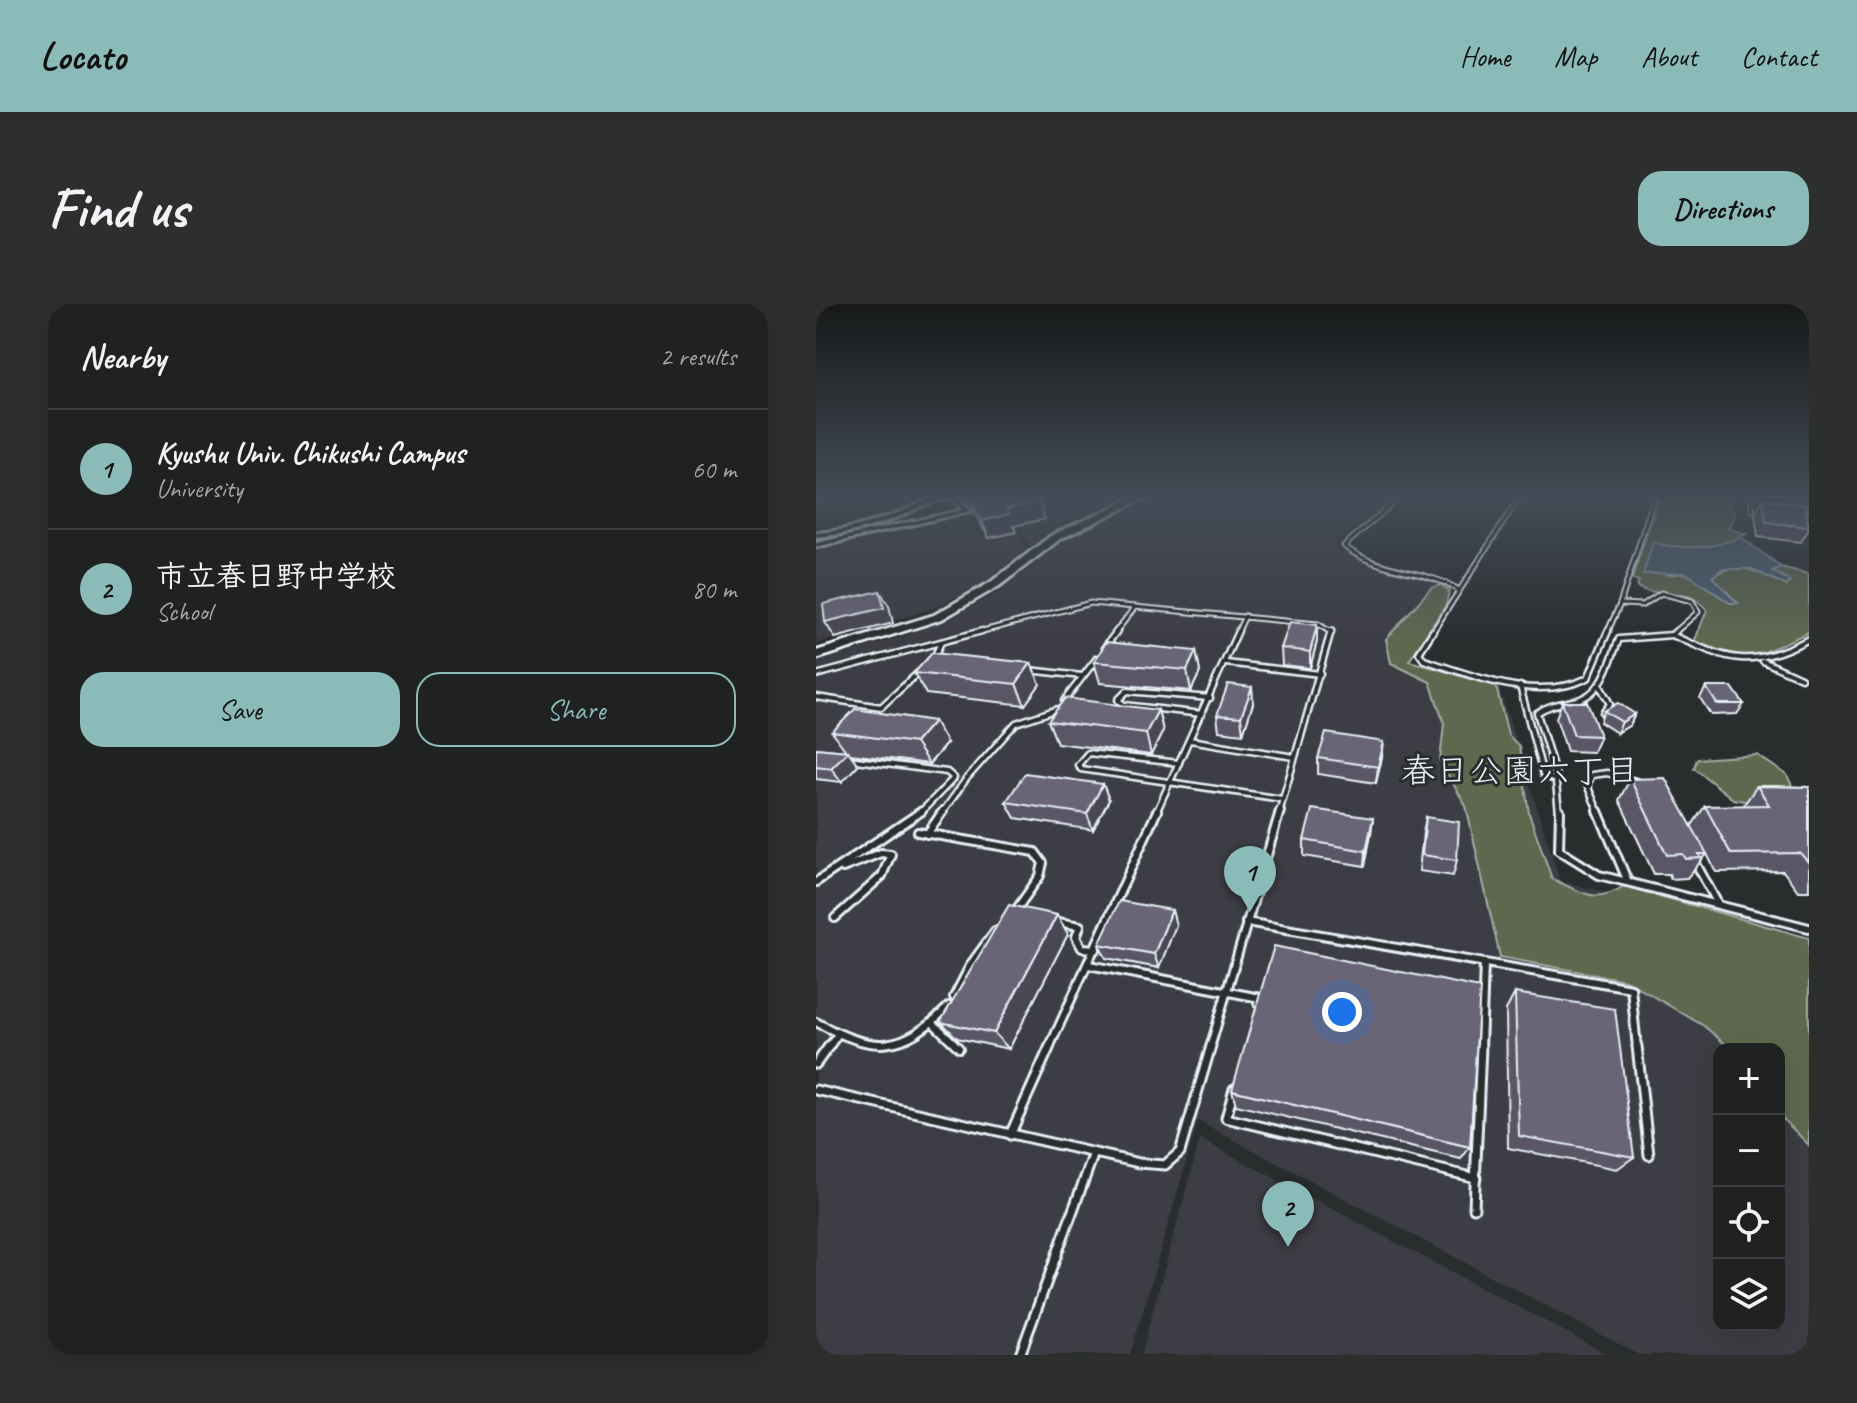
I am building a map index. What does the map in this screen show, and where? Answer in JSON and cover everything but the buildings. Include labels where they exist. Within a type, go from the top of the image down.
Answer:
[{"type":"street","points":[[816,655],[938,617],[995,584],[1047,544]]},
{"type":"lane","points":[[1345,544],[1376,562],[1442,578],[1459,590]]},
{"type":"lane","points":[[1489,544],[1420,656],[1432,663],[1520,686],[1548,690],[1577,686],[1588,678],[1620,604],[1639,544]]},
{"type":"lane","points":[[1620,604],[1643,605],[1661,593],[1692,601],[1698,612],[1672,635],[1655,638],[1634,635],[1619,639],[1599,684],[1587,698],[1547,704],[1537,713],[1559,794],[1554,839],[1561,854],[1576,865],[1628,883],[1809,928]]},
{"type":"lane","points":[[816,675],[1091,603],[1245,616],[1327,626],[1332,632],[1180,1152],[1165,1165],[1139,1163],[816,1090]]},
{"type":"lane","points":[[927,834],[985,757],[1016,723],[1056,712],[1136,606]]},
{"type":"lane","points":[[1010,1135],[1245,616]]},
{"type":"lane","points":[[1672,635],[1731,660],[1762,661],[1801,678]]},
{"type":"lane","points":[[1762,661],[1809,639]]},
{"type":"lane","points":[[816,697],[881,707],[933,658],[941,642]]},
{"type":"lane","points":[[933,658],[948,660]]},
{"type":"lane","points":[[1226,663],[1320,674]]},
{"type":"lane","points":[[1023,669],[1083,676]]},
{"type":"lane","points":[[1599,684],[1610,704],[1603,713]]},
{"type":"lane","points":[[1520,686],[1543,775],[1556,781]]},
{"type":"lane","points":[[1202,714],[1124,705],[1118,700],[1127,691],[1210,698]]},
{"type":"lane","points":[[1190,740],[1294,757]]},
{"type":"lane","points":[[1179,763],[1088,753],[1078,765],[1081,769],[1171,784],[1282,799]]},
{"type":"lane","points":[[838,870],[855,855],[906,825],[954,778],[947,772],[845,758]]},
{"type":"lane","points":[[1628,883],[1587,785],[1592,775],[1607,773],[1648,786]]},
{"type":"lane","points":[[816,1022],[855,1044],[880,1048],[905,1040],[934,1024],[950,1005],[988,938],[1014,912],[1040,876],[1043,863],[1035,852],[918,832]]},
{"type":"lane","points":[[1689,850],[1718,905]]},
{"type":"lane","points":[[816,882],[881,853],[891,854],[882,876],[835,918]]},
{"type":"lane","points":[[1014,912],[1027,915]]},
{"type":"lane","points":[[1054,921],[1080,926],[1076,937],[1082,948],[1096,949]]},
{"type":"lane","points":[[1246,922],[1631,988],[1649,1155]]},
{"type":"lane","points":[[1474,1208],[1484,963]]},
{"type":"lane","points":[[1089,965],[1260,998],[1256,1013]]},
{"type":"lane","points":[[934,1024],[959,1048]]},
{"type":"lane","points":[[816,1064],[838,1034]]},
{"type":"lane","points":[[1239,1073],[1226,1118],[1476,1178]]},
{"type":"lane","points":[[1020,1355],[1094,1153]]},
{"type":"shaded area","points":[[830,544],[1024,544],[1026,549],[983,584],[934,608],[816,644],[816,547]]},
{"type":"shaded area","points":[[1059,544],[1335,544],[1340,550],[1372,563],[1444,582],[1454,589],[1412,660],[1498,685],[1560,881],[1809,942],[1809,1355],[1639,1355],[1198,1121],[1130,1355],[816,1355],[816,662],[904,636],[951,618],[996,593]]},
{"type":"shaded area","points":[[1200,1139],[1609,1355],[1141,1355]]},
{"type":"green space","points":[[1644,544],[1653,544],[1667,575],[1686,573],[1730,603],[1712,577],[1721,571],[1750,570],[1787,586],[1790,581],[1771,571],[1781,567],[1809,574],[1809,632],[1753,655],[1714,650],[1694,642],[1707,610],[1698,602],[1681,594],[1646,591],[1637,587],[1639,581],[1632,579]]},
{"type":"green space","points":[[1659,544],[1717,544],[1700,547]]},
{"type":"green space","points":[[1441,585],[1449,591],[1446,605],[1409,661],[1496,686],[1508,735],[1519,746],[1529,813],[1552,879],[1596,896],[1624,886],[1809,938],[1809,1145],[1785,1121],[1785,1043],[1724,1043],[1704,1026],[1625,980],[1500,957],[1466,806],[1440,761],[1444,723],[1430,682],[1391,663],[1386,639],[1431,588]]},
{"type":"green space","points":[[1757,755],[1787,775],[1793,788],[1767,805],[1733,799],[1694,768],[1697,759]]},
{"type":"water","points":[[1653,544],[1697,547],[1750,544],[1781,567],[1772,571],[1790,581],[1787,586],[1752,569],[1722,569],[1712,577],[1738,603],[1730,603],[1686,573],[1643,574]]},
{"type":"place","name":"Kyushu Univ. Chikushi Campus","points":[[1250,912]]},
{"type":"place","name":"市立春日野中学校","points":[[1288,1247]]},
{"type":"district","name":"春日公園六丁目","points":[[1520,770]]}]
